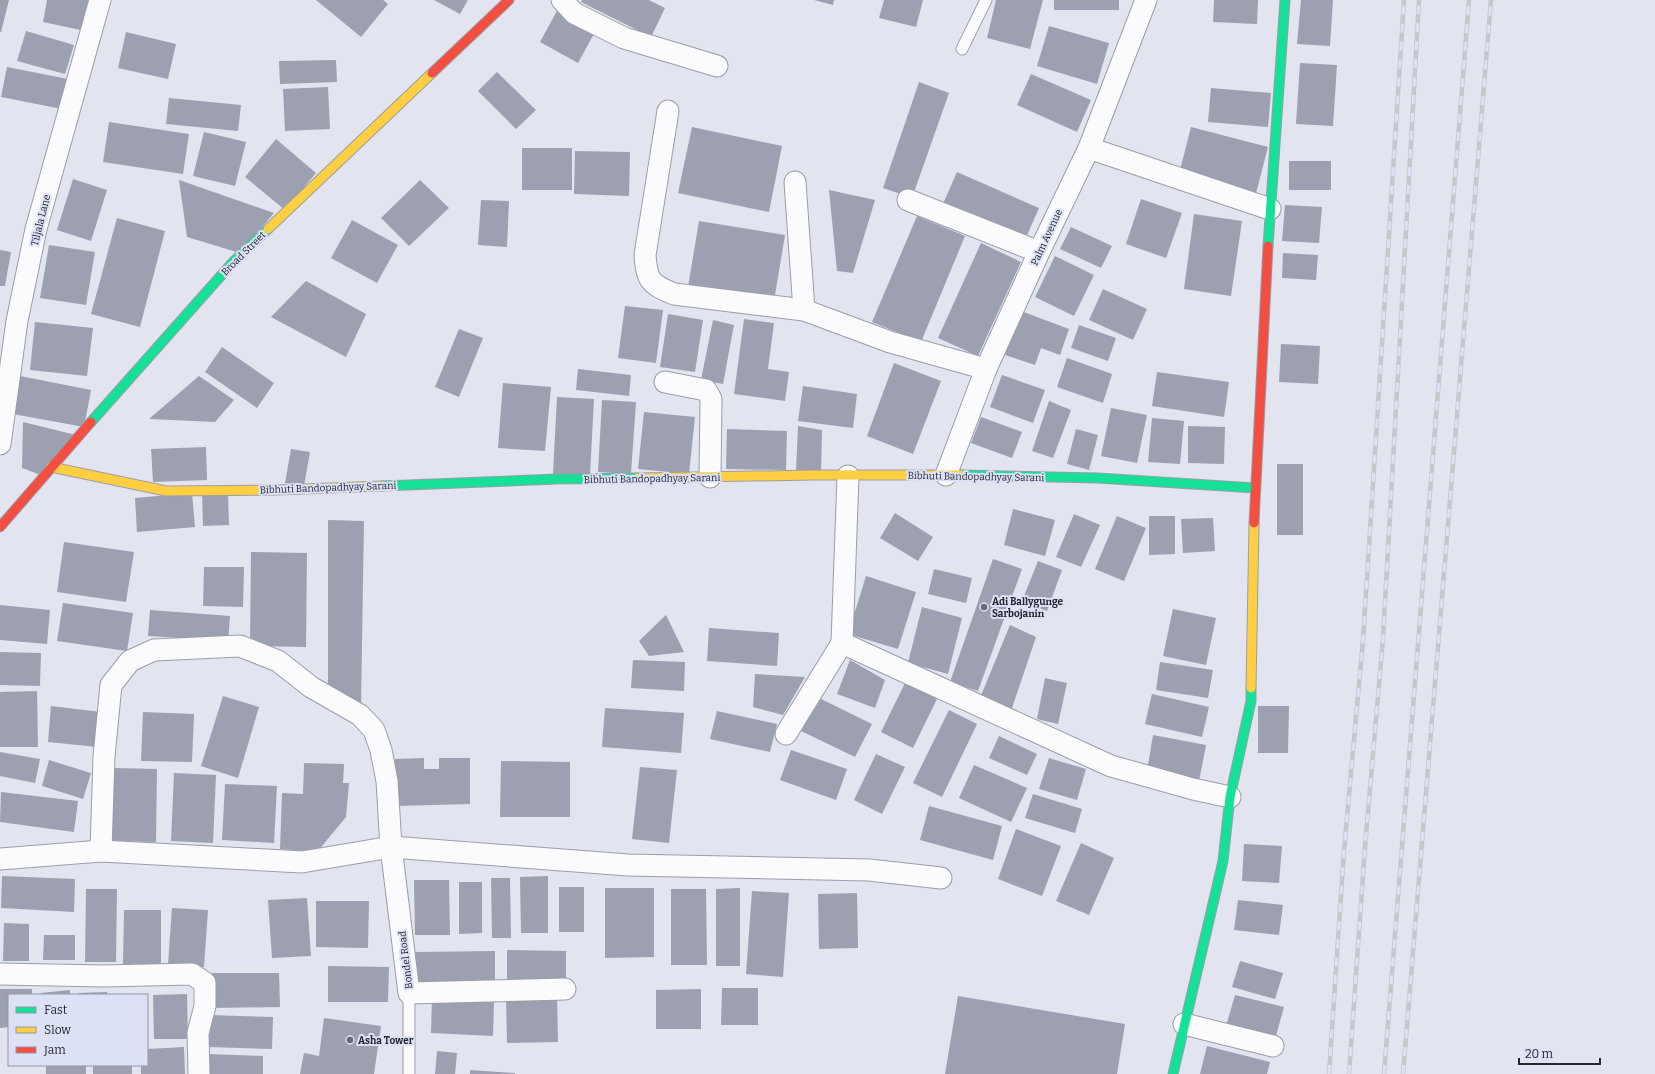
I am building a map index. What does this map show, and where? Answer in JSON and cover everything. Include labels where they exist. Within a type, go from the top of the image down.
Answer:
[{"type":"street","name":"Tiljala Lane","points":[[0,444],[17,321],[36,229],[100,0]]},
{"type":"street","name":"Broad Street","points":[[0,527],[51,467],[234,261],[508,0]]},
{"type":"street","points":[[562,0],[574,13],[624,38],[717,66]]},
{"type":"street","name":"Palm Avenue","points":[[946,475],[986,369],[1039,252],[1089,148],[1146,0]]},
{"type":"street","points":[[1173,1074],[1223,861],[1230,797],[1251,701],[1255,488],[1270,209],[1285,0]]},
{"type":"street","points":[[668,111],[645,256],[647,274],[656,287],[674,294],[804,310],[890,342],[986,369]]},
{"type":"street","points":[[1089,148],[1270,209]]},
{"type":"street","points":[[795,182],[804,310]]},
{"type":"street","points":[[908,200],[1039,252]]},
{"type":"street","points":[[665,382],[706,390],[711,399],[710,477]]},
{"type":"street","name":"Bibhuti Bandopadhyay Sarani","points":[[51,467],[166,491],[276,490],[455,482],[710,477],[946,475],[1098,478],[1255,488]]},
{"type":"street","points":[[786,734],[842,643],[848,476]]},
{"type":"street","points":[[842,643],[1111,766],[1193,789],[1230,797]]},
{"type":"street","name":"Bondel Road","points":[[101,851],[104,756],[110,684],[130,661],[154,650],[240,646],[278,661],[311,687],[360,715],[374,730],[382,750],[387,781],[392,847],[409,993]]},
{"type":"street","points":[[0,859],[101,851],[302,862],[392,847],[628,865],[869,870],[941,878]]},
{"type":"street","points":[[0,974],[104,976],[192,974],[205,983],[205,1006],[198,1033],[199,1074]]},
{"type":"street","points":[[409,993],[565,989]]},
{"type":"street","points":[[1184,1024],[1272,1046]]},
{"type":"lane","points":[[962,48],[986,0]]},
{"type":"lane","name":"Bondel Road","points":[[409,993],[409,1074]]},
{"type":"building","points":[[0,0],[9,0],[1,32],[0,32]]},
{"type":"building","points":[[47,0],[97,0],[90,32],[43,22]]},
{"type":"building","points":[[316,0],[383,0],[388,4],[361,37]]},
{"type":"building","points":[[434,0],[468,0],[460,14]]},
{"type":"building","points":[[582,0],[649,0],[665,8],[651,37],[581,2]]},
{"type":"building","points":[[814,0],[834,0],[833,5]]},
{"type":"building","points":[[884,0],[923,0],[916,27],[879,18]]},
{"type":"building","points":[[996,0],[1043,0],[1030,49],[987,38]]},
{"type":"building","points":[[1054,0],[1119,0],[1119,10],[1054,10]]},
{"type":"building","points":[[1214,0],[1258,0],[1257,24],[1213,22]]},
{"type":"building","points":[[1301,0],[1333,0],[1330,46],[1297,44]]},
{"type":"building","points":[[557,11],[595,32],[578,63],[540,42]]},
{"type":"building","points":[[1049,26],[1109,43],[1097,84],[1037,66]]},
{"type":"building","points":[[26,31],[74,45],[65,74],[17,61]]},
{"type":"building","points":[[126,32],[176,44],[168,79],[118,68]]},
{"type":"building","points":[[336,60],[337,82],[280,84],[279,61]]},
{"type":"building","points":[[1300,63],[1337,65],[1333,126],[1296,124]]},
{"type":"building","points":[[7,67],[68,79],[62,109],[1,97]]},
{"type":"building","points":[[497,72],[536,110],[516,129],[478,91]]},
{"type":"building","points":[[1031,74],[1091,100],[1077,132],[1017,105]]},
{"type":"building","points":[[919,82],[949,93],[912,198],[883,188]]},
{"type":"building","points":[[328,87],[330,129],[285,131],[283,89]]},
{"type":"building","points":[[1211,88],[1271,93],[1268,127],[1208,122]]},
{"type":"building","points":[[169,98],[241,105],[238,131],[166,124]]},
{"type":"building","points":[[109,122],[189,134],[183,174],[103,162]]},
{"type":"building","points":[[692,127],[782,146],[769,212],[678,193]]},
{"type":"building","points":[[1191,127],[1268,147],[1256,193],[1179,174]]},
{"type":"building","points":[[204,132],[246,142],[235,186],[193,176]]},
{"type":"building","points":[[276,139],[316,173],[285,210],[245,177]]},
{"type":"building","points":[[522,148],[572,148],[572,190],[522,190]]},
{"type":"building","points":[[575,151],[630,152],[629,196],[574,194]]},
{"type":"building","points":[[1289,161],[1331,161],[1331,190],[1289,190]]},
{"type":"building","points":[[957,172],[1039,208],[1024,242],[942,206]]},
{"type":"building","points":[[73,179],[107,190],[91,241],[57,230]]},
{"type":"building","points":[[179,180],[274,213],[240,253],[187,237]]},
{"type":"building","points":[[420,180],[449,208],[409,246],[381,218]]},
{"type":"building","points":[[829,190],[875,200],[853,273],[837,271]]},
{"type":"building","points":[[1141,199],[1182,213],[1166,258],[1126,244]]},
{"type":"building","points":[[481,200],[509,201],[507,247],[478,245]]},
{"type":"building","points":[[1285,205],[1322,207],[1319,243],[1282,241]]},
{"type":"building","points":[[1194,214],[1242,221],[1231,296],[1184,289]]},
{"type":"building","points":[[917,216],[965,236],[921,342],[872,322]]},
{"type":"building","points":[[117,218],[165,231],[140,327],[91,314]]},
{"type":"building","points":[[352,220],[398,245],[377,283],[331,258]]},
{"type":"building","points":[[699,221],[785,235],[774,301],[688,287]]},
{"type":"building","points":[[1071,227],[1112,246],[1101,268],[1060,249]]},
{"type":"building","points":[[981,243],[1021,262],[978,356],[938,338]]},
{"type":"building","points":[[49,245],[95,252],[86,305],[40,298]]},
{"type":"building","points":[[0,250],[11,252],[5,286],[0,286]]},
{"type":"building","points":[[1283,253],[1318,255],[1316,280],[1282,278]]},
{"type":"building","points":[[1055,256],[1094,275],[1074,316],[1035,297]]},
{"type":"building","points":[[306,281],[366,314],[346,357],[271,317]]},
{"type":"building","points":[[1103,289],[1147,309],[1133,340],[1089,320]]},
{"type":"building","points":[[625,306],[663,310],[656,363],[618,358]]},
{"type":"building","points":[[1021,311],[1069,329],[1060,355],[1041,348],[1035,365],[1005,355]]},
{"type":"building","points":[[668,314],[703,320],[695,372],[660,367]]},
{"type":"building","points":[[744,319],[774,323],[768,369],[789,372],[785,401],[734,394]]},
{"type":"building","points":[[713,320],[734,325],[723,384],[701,380]]},
{"type":"building","points":[[35,322],[93,328],[87,376],[30,370]]},
{"type":"building","points":[[1079,325],[1116,338],[1108,361],[1071,348]]},
{"type":"building","points":[[459,329],[483,338],[459,397],[435,387]]},
{"type":"building","points":[[1281,344],[1320,346],[1318,384],[1279,382]]},
{"type":"building","points":[[222,347],[274,383],[257,408],[205,372]]},
{"type":"building","points":[[1067,358],[1112,374],[1103,403],[1057,387]]},
{"type":"building","points":[[894,363],[941,381],[913,454],[867,436]]},
{"type":"building","points":[[578,369],[631,375],[629,396],[576,390]]},
{"type":"building","points":[[1157,372],[1229,382],[1224,417],[1152,406]]},
{"type":"building","points":[[1002,375],[1045,390],[1033,423],[990,407]]},
{"type":"building","points":[[20,376],[91,390],[84,427],[13,414]]},
{"type":"building","points":[[199,376],[234,400],[215,422],[149,419]]},
{"type":"building","points":[[503,383],[551,387],[545,451],[498,448]]},
{"type":"building","points":[[803,386],[857,394],[853,428],[798,421]]},
{"type":"building","points":[[557,397],[594,399],[590,475],[553,474]]},
{"type":"building","points":[[602,400],[636,402],[631,474],[598,472]]},
{"type":"building","points":[[1049,401],[1071,410],[1053,458],[1032,451]]},
{"type":"building","points":[[1111,408],[1147,415],[1137,463],[1101,456]]},
{"type":"building","points":[[644,412],[695,417],[689,474],[638,469]]},
{"type":"building","points":[[981,417],[1022,432],[1012,458],[971,443]]},
{"type":"building","points":[[1152,418],[1184,421],[1180,464],[1148,462]]},
{"type":"building","points":[[23,422],[76,435],[41,475],[22,468]]},
{"type":"building","points":[[798,426],[822,430],[821,472],[796,471]]},
{"type":"building","points":[[1188,426],[1225,427],[1224,464],[1188,463]]},
{"type":"building","points":[[727,429],[787,431],[786,470],[726,469]]},
{"type":"building","points":[[1076,429],[1098,435],[1089,470],[1067,464]]},
{"type":"building","points":[[206,447],[207,480],[153,482],[151,449]]},
{"type":"building","points":[[291,449],[310,452],[304,486],[285,483]]},
{"type":"building","points":[[1277,464],[1303,464],[1303,535],[1277,535]]},
{"type":"building","points":[[192,493],[195,527],[137,532],[135,498]]},
{"type":"building","points":[[228,493],[229,525],[203,526],[202,494]]},
{"type":"building","points":[[1013,509],[1055,520],[1045,556],[1004,545]]},
{"type":"building","points":[[895,513],[933,537],[918,561],[880,538]]},
{"type":"building","points":[[1074,514],[1100,525],[1081,567],[1056,557]]},
{"type":"building","points":[[1117,516],[1146,528],[1124,581],[1095,569]]},
{"type":"building","points":[[1149,516],[1175,516],[1175,554],[1149,555]]},
{"type":"building","points":[[1213,518],[1215,551],[1183,553],[1181,519]]},
{"type":"building","points":[[328,520],[364,521],[361,707],[328,691]]},
{"type":"building","points":[[64,542],[134,552],[126,602],[57,592]]},
{"type":"building","points":[[251,552],[307,553],[306,647],[250,646]]},
{"type":"building","points":[[993,559],[1022,569],[978,691],[950,682]]},
{"type":"building","points":[[1038,561],[1062,570],[1047,611],[1022,601]]},
{"type":"building","points":[[204,567],[244,567],[243,607],[203,606]]},
{"type":"building","points":[[934,569],[972,578],[966,603],[928,594]]},
{"type":"building","points":[[866,576],[916,592],[898,649],[848,634]]},
{"type":"building","points":[[63,603],[133,613],[127,651],[57,641]]},
{"type":"building","points":[[0,605],[50,610],[47,644],[0,640]]},
{"type":"building","points":[[922,607],[962,618],[948,674],[908,663]]},
{"type":"building","points":[[1173,609],[1216,618],[1206,665],[1163,656]]},
{"type":"building","points":[[150,610],[230,616],[228,641],[148,636]]},
{"type":"building","points":[[666,615],[684,652],[649,656],[639,641]]},
{"type":"building","points":[[1010,625],[1036,637],[1011,711],[980,698]]},
{"type":"building","points":[[709,628],[779,633],[777,666],[707,661]]},
{"type":"building","points":[[0,652],[41,653],[40,686],[0,685]]},
{"type":"building","points":[[633,660],[685,662],[684,691],[631,688]]},
{"type":"building","points":[[850,660],[885,680],[875,708],[837,694]]},
{"type":"building","points":[[1160,662],[1213,670],[1208,698],[1156,690]]},
{"type":"building","points":[[755,674],[805,677],[783,715],[753,707]]},
{"type":"building","points":[[1045,678],[1067,683],[1058,724],[1037,719]]},
{"type":"building","points":[[905,683],[937,699],[913,748],[881,732]]},
{"type":"building","points":[[37,691],[38,747],[0,747],[0,692]]},
{"type":"building","points":[[1152,694],[1209,707],[1202,737],[1145,724]]},
{"type":"building","points":[[223,696],[259,707],[238,778],[201,766]]},
{"type":"building","points":[[815,696],[872,724],[855,757],[799,730]]},
{"type":"building","points":[[51,706],[101,712],[97,747],[48,742]]},
{"type":"building","points":[[1258,706],[1289,706],[1288,753],[1258,753]]},
{"type":"building","points":[[605,708],[684,713],[681,753],[602,747]]},
{"type":"building","points":[[949,710],[977,724],[942,797],[913,783]]},
{"type":"building","points":[[717,711],[777,724],[770,752],[710,739]]},
{"type":"building","points":[[143,712],[194,714],[192,762],[141,761]]},
{"type":"building","points":[[1153,735],[1206,745],[1199,781],[1147,771]]},
{"type":"building","points":[[999,736],[1037,754],[1027,775],[989,758]]},
{"type":"building","points":[[791,750],[847,769],[836,800],[780,780]]},
{"type":"building","points":[[0,752],[40,759],[35,783],[0,776]]},
{"type":"building","points":[[876,754],[905,767],[882,814],[854,800]]},
{"type":"building","points":[[424,758],[424,769],[439,769],[439,758],[470,758],[470,804],[396,806],[395,759]]},
{"type":"building","points":[[1049,758],[1086,769],[1077,800],[1039,789]]},
{"type":"building","points":[[49,760],[91,773],[83,799],[42,786]]},
{"type":"building","points":[[501,761],[570,762],[570,817],[500,817]]},
{"type":"building","points":[[304,763],[344,764],[343,783],[349,783],[346,817],[317,852],[280,849],[282,793],[303,794]]},
{"type":"building","points":[[974,765],[1027,788],[1011,822],[959,798]]},
{"type":"building","points":[[640,767],[677,770],[669,843],[632,839]]},
{"type":"building","points":[[114,768],[157,769],[156,842],[112,841]]},
{"type":"building","points":[[174,773],[216,775],[213,843],[171,841]]},
{"type":"building","points":[[225,784],[277,786],[274,843],[222,840]]},
{"type":"building","points":[[1,792],[78,801],[74,832],[0,822]]},
{"type":"building","points":[[1033,794],[1082,809],[1075,833],[1025,818]]},
{"type":"building","points":[[929,806],[1002,826],[993,860],[920,840]]},
{"type":"building","points":[[1016,829],[1061,846],[1042,896],[998,879]]},
{"type":"building","points":[[1081,843],[1114,858],[1089,915],[1056,901]]},
{"type":"building","points":[[1244,844],[1282,846],[1279,883],[1242,881]]},
{"type":"building","points":[[2,876],[75,879],[74,912],[1,908]]},
{"type":"building","points":[[548,876],[548,933],[521,933],[520,877]]},
{"type":"building","points":[[491,878],[510,878],[511,938],[492,938]]},
{"type":"building","points":[[414,880],[449,880],[450,935],[415,935]]},
{"type":"building","points":[[459,882],[482,882],[482,933],[459,934]]},
{"type":"building","points":[[559,887],[584,887],[584,932],[559,932]]},
{"type":"building","points":[[605,888],[654,888],[654,957],[605,958]]},
{"type":"building","points":[[740,888],[740,966],[716,966],[716,889]]},
{"type":"building","points":[[86,889],[117,889],[116,962],[85,962]]},
{"type":"building","points":[[671,889],[706,889],[707,965],[671,965]]},
{"type":"building","points":[[752,891],[789,893],[783,977],[746,974]]},
{"type":"building","points":[[857,893],[858,948],[819,949],[818,894]]},
{"type":"building","points":[[307,898],[311,956],[272,958],[268,900]]},
{"type":"building","points":[[1238,900],[1283,905],[1279,935],[1234,930]]},
{"type":"building","points":[[316,901],[369,901],[368,948],[316,947]]},
{"type":"building","points":[[172,908],[208,910],[204,967],[168,964]]},
{"type":"building","points":[[124,910],[161,910],[161,965],[123,964]]},
{"type":"building","points":[[4,923],[29,924],[29,961],[3,961]]},
{"type":"building","points":[[44,935],[75,935],[75,960],[43,960]]},
{"type":"building","points":[[507,950],[566,951],[566,985],[507,984]]},
{"type":"building","points":[[495,951],[495,984],[415,985],[415,952]]},
{"type":"building","points":[[1240,961],[1283,973],[1275,999],[1232,987]]},
{"type":"building","points":[[328,966],[389,967],[388,1002],[328,1002]]},
{"type":"building","points":[[212,973],[279,973],[280,1007],[212,1008]]},
{"type":"building","points":[[722,988],[758,988],[758,1025],[721,1025]]},
{"type":"building","points":[[0,989],[32,989],[32,994],[8,994],[8,1027],[0,1028]]},
{"type":"building","points":[[701,989],[701,1029],[656,1029],[656,990]]},
{"type":"building","points":[[70,990],[70,994],[41,993]]},
{"type":"building","points":[[107,992],[107,994],[79,994]]},
{"type":"building","points":[[187,994],[188,1039],[154,1039],[153,995]]},
{"type":"building","points":[[557,994],[558,1042],[507,1043],[506,995]]},
{"type":"building","points":[[1235,995],[1284,1007],[1275,1039],[1226,1026]]},
{"type":"building","points":[[958,996],[1125,1024],[1117,1074],[945,1074]]},
{"type":"building","points":[[432,997],[494,1000],[493,1036],[431,1033]]},
{"type":"building","points":[[209,1015],[273,1017],[272,1049],[208,1047]]},
{"type":"building","name":"Asha Tower","points":[[324,1018],[381,1026],[374,1074],[300,1074],[304,1053],[319,1056]]},
{"type":"building","points":[[1207,1046],[1270,1062],[1267,1074],[1200,1074]]},
{"type":"building","points":[[184,1047],[185,1074],[141,1074],[141,1066],[148,1066],[148,1049]]},
{"type":"building","points":[[437,1051],[457,1053],[455,1074],[435,1074]]},
{"type":"building","points":[[207,1054],[263,1056],[263,1074],[206,1074]]},
{"type":"building","points":[[46,1066],[86,1066],[86,1074],[46,1074]]},
{"type":"building","points":[[93,1066],[132,1066],[132,1074],[93,1074]]},
{"type":"building","points":[[470,1070],[515,1073],[515,1074],[470,1074]]},
{"type":"railway","points":[[1329,1074],[1344,851],[1363,640],[1404,0]]},
{"type":"railway","points":[[1349,1074],[1365,847],[1383,638],[1419,0]]},
{"type":"railway","points":[[1384,1074],[1469,0]]},
{"type":"railway","points":[[1403,1074],[1491,0]]},
{"type":"traffic: fast","points":[[1268,246],[1285,0]]},
{"type":"traffic: fast","points":[[91,422],[234,261],[268,229]]},
{"type":"traffic: fast","points":[[961,475],[1098,478],[1255,488]]},
{"type":"traffic: fast","points":[[382,486],[557,479],[638,478]]},
{"type":"traffic: fast","points":[[1173,1074],[1223,861],[1230,797],[1251,701],[1251,688]]},
{"type":"traffic: slow","points":[[268,229],[432,73]]},
{"type":"traffic: slow","points":[[51,467],[166,491],[276,490],[382,486]]},
{"type":"traffic: slow","points":[[638,478],[815,475],[961,475]]},
{"type":"traffic: slow","points":[[1251,688],[1254,523]]},
{"type":"traffic: jam","points":[[432,73],[509,0]]},
{"type":"traffic: jam","points":[[1254,523],[1268,246]]},
{"type":"traffic: jam","points":[[0,527],[91,422]]},
{"type":"place","name":"Adi Ballygunge Sarbojanin","points":[[984,607]]},
{"type":"place","name":"Asha Tower","points":[[350,1040]]}]
